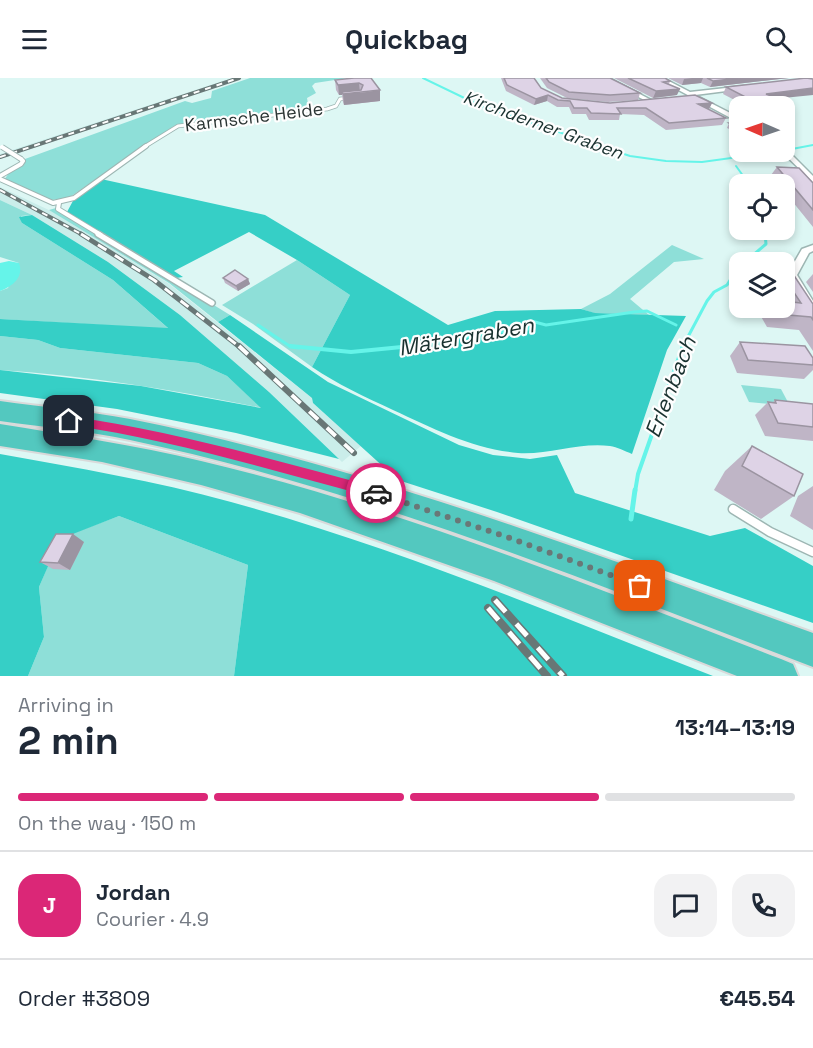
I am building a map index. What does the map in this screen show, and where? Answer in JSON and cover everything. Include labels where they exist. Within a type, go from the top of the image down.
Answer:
[{"type":"highway","points":[[0,411],[128,429],[203,446],[367,490],[510,538],[813,650]]},
{"type":"highway","points":[[0,435],[113,453],[288,495],[466,556],[782,676]]},
{"type":"street","points":[[605,78],[654,101],[639,105]]},
{"type":"street","points":[[659,78],[729,116]]},
{"type":"street","points":[[690,96],[747,87]]},
{"type":"street","points":[[795,161],[813,180]]},
{"type":"street","points":[[813,248],[805,251],[792,275],[813,309]]},
{"type":"lane","name":"Karmsche Heide","points":[[59,203],[74,198],[158,137],[178,126],[327,109],[336,106],[340,99],[360,97]]},
{"type":"lane","points":[[0,178],[23,161],[1,146]]},
{"type":"lane","points":[[0,178],[48,201],[59,203],[58,209],[212,303]]},
{"type":"lane","points":[[733,509],[770,532],[813,552]]},
{"type":"shaded area","points":[[232,78],[243,78],[0,159],[0,154]]},
{"type":"shaded area","points":[[250,78],[348,78],[315,83],[312,86],[316,93],[307,98],[309,110],[196,121],[174,126],[67,199],[49,200],[4,180],[9,173],[24,165],[25,159],[185,101],[192,103],[211,98],[212,91]]},
{"type":"shaded area","points":[[101,179],[265,215],[448,325],[495,311],[581,309],[595,313],[686,316],[667,350],[632,454],[621,449],[598,445],[530,453],[501,451],[469,443],[408,417],[351,390],[312,367],[350,295],[249,232],[174,271],[183,277],[176,278],[67,212],[74,199]]},
{"type":"shaded area","points":[[0,187],[53,212],[168,283],[312,398],[313,403],[361,446],[342,462],[269,392],[180,315],[108,262],[32,215],[0,200]]},
{"type":"shaded area","points":[[0,200],[32,215],[21,216],[22,223],[113,280],[169,329],[0,319],[0,291],[8,288],[19,263],[0,257]]},
{"type":"shaded area","points":[[56,208],[230,315],[218,322],[169,283],[49,210]]},
{"type":"shaded area","points":[[32,215],[108,262],[180,315],[269,392],[339,459],[236,433],[117,409],[0,393],[0,370],[141,386],[261,408],[227,376],[198,363],[60,348],[38,340],[0,336],[0,319],[168,328],[113,280],[22,223],[19,217]]},
{"type":"shaded area","points":[[672,245],[704,259],[674,262],[630,299],[649,315],[594,313],[581,309],[610,294]]},
{"type":"shaded area","points":[[297,260],[350,295],[312,367],[253,324],[222,305]]},
{"type":"shaded area","points":[[9,261],[19,263],[19,277],[13,284],[0,291],[0,263]]},
{"type":"shaded area","points":[[230,315],[328,382],[459,445],[493,455],[530,459],[557,455],[575,493],[710,536],[745,528],[813,566],[813,623],[497,512],[398,480],[313,403],[312,398],[218,322]]},
{"type":"shaded area","points":[[0,336],[38,340],[60,348],[198,363],[227,376],[262,408],[132,384],[0,370]]},
{"type":"shaded area","points":[[741,385],[781,389],[790,406],[749,402]]},
{"type":"shaded area","points":[[0,454],[174,488],[293,520],[414,560],[713,676],[234,676],[248,565],[119,516],[60,539],[39,587],[44,637],[28,676],[0,676]]},
{"type":"shaded area","points":[[119,516],[248,565],[234,676],[28,676],[44,637],[39,587],[60,538]]},
{"type":"building","points":[[371,78],[380,90],[343,94],[342,92],[361,90],[363,85],[359,83],[338,85],[335,80]]},
{"type":"building","points":[[504,78],[534,78],[541,88],[562,98],[610,103],[695,95],[712,103],[698,104],[726,118],[669,123],[646,108],[617,108],[621,114],[591,113],[587,108],[574,108],[570,101],[558,100],[548,95],[536,99],[507,85]]},
{"type":"building","points":[[546,78],[610,78],[640,93],[610,95],[569,92],[549,82]]},
{"type":"building","points":[[628,78],[665,78],[670,81],[663,82],[680,89],[656,91]]},
{"type":"building","points":[[707,78],[740,78],[713,81]]},
{"type":"building","points":[[813,79],[813,88],[766,94],[771,96],[743,96],[726,87]]},
{"type":"building","points":[[777,167],[799,168],[813,183],[813,210],[795,188],[795,174],[783,174]]},
{"type":"building","points":[[235,270],[248,279],[236,286],[223,278]]},
{"type":"building","points":[[795,277],[813,304],[813,320],[811,317],[795,316],[795,302],[801,303],[795,294]]},
{"type":"building","points":[[740,342],[805,346],[813,358],[813,365],[748,360]]},
{"type":"building","points":[[775,400],[813,404],[813,427],[778,423],[768,402],[776,403]]},
{"type":"building","points":[[752,446],[803,474],[794,496],[742,466]]},
{"type":"building","points":[[56,534],[73,534],[58,563],[40,562]]},
{"type":"waterway","name":"Kirchderner Graben","points":[[423,78],[481,106],[630,156],[666,161],[702,162],[729,158]]},
{"type":"waterway","name":"Kirchderner Graben","points":[[795,148],[813,145]]},
{"type":"waterway","name":"Erlenbach","points":[[736,166],[742,174]]},
{"type":"waterway","name":"Erlenbach","points":[[757,252],[766,244],[766,240]]},
{"type":"waterway","name":"Erlenbach","points":[[683,346],[707,301],[714,292],[729,282]]},
{"type":"waterway","name":"Mätergraben","points":[[403,348],[483,334],[499,328],[502,332],[528,329],[531,321],[546,325],[634,312],[647,311],[676,325]]},
{"type":"waterway","name":"Mätergraben","points":[[258,325],[291,347],[299,348]]},
{"type":"waterway","name":"Mätergraben","points":[[290,346],[351,352],[412,346]]},
{"type":"waterway","name":"Erlenbach","points":[[635,492],[638,474],[683,346]]},
{"type":"waterway","name":"Erlenbach","points":[[631,519],[635,490]]},
{"type":"railway","points":[[0,157],[239,78]]},
{"type":"railway","points":[[0,190],[83,235]]},
{"type":"railway","points":[[81,234],[154,280],[241,348]]},
{"type":"railway","points":[[239,346],[354,453]]},
{"type":"railway","points":[[495,600],[563,676]]},
{"type":"railway","points":[[488,608],[547,676]]},
{"type":"way so far","points":[[376,493],[510,538],[640,586]]},
{"type":"route","points":[[69,421],[128,429],[203,446],[376,493]]}]
